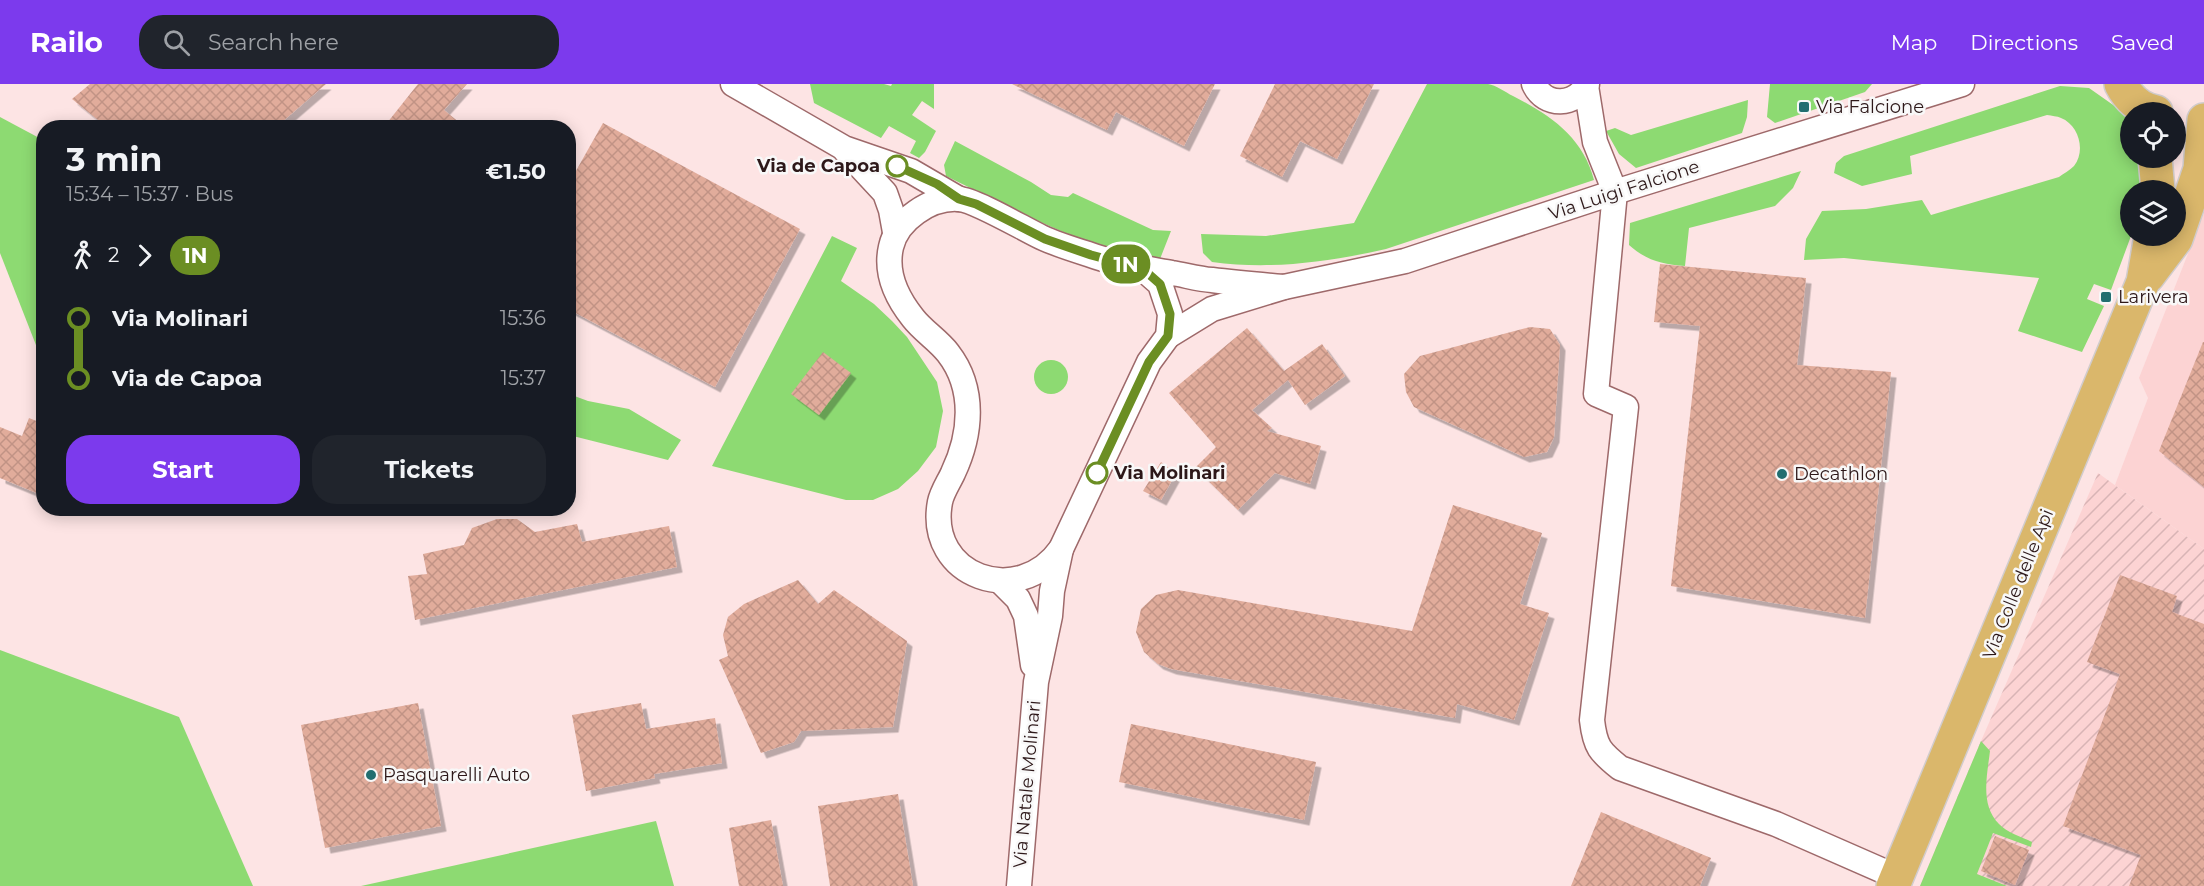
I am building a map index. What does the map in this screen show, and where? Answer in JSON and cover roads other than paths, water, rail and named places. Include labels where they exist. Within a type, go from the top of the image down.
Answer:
[{"type":"main road","points":[[2186,111],[2204,100]]},
{"type":"main road","name":"Via Colle delle Api","points":[[2143,282],[2176,239],[2200,169],[2204,120]]},
{"type":"main road","name":"Via Colle delle Api","points":[[1895,882],[2143,282],[2149,246]]},
{"type":"street","points":[[734,84],[844,148],[885,193],[895,232]]},
{"type":"street","name":"Via Luigi Falcione","points":[[1168,336],[1212,309],[1284,287],[1405,261],[1615,192],[1962,84]]},
{"type":"street","points":[[1586,85],[1595,142],[1615,192],[1596,394],[1626,407],[1592,720],[1594,740],[1604,755],[1620,768],[1776,824],[1895,882]]},
{"type":"street","points":[[1537,89],[1562,102],[1572,100],[1586,85]]},
{"type":"street","points":[[1537,89],[1595,142]]},
{"type":"street","name":"Via Luigi Falcione","points":[[844,148],[911,171],[959,199],[976,204],[1045,239],[1091,255],[1143,269],[1210,280],[1284,287]]},
{"type":"street","points":[[959,199],[936,202],[904,220],[895,232],[888,259],[889,272],[897,294],[913,318],[948,352],[958,370],[967,399],[969,413],[965,444],[940,501],[938,522],[946,549],[962,569],[975,576],[1000,581],[1018,579],[1038,571],[1053,560],[1060,549],[1149,362],[1168,336],[1170,314],[1168,302],[1160,284],[1143,269]]},
{"type":"street","name":"Via Natale Molinari","points":[[1019,886],[1035,682],[1050,616],[1060,549]]},
{"type":"street","name":"Via Natale Molinari","points":[[1000,581],[1018,599],[1026,616],[1035,682]]},
{"type":"place","name":"Via Falcione","points":[[1804,107]]},
{"type":"place","name":"Via de Capoa","points":[[897,166]]},
{"type":"place","name":"Larivera","points":[[2106,297]]},
{"type":"place","name":"Via Molinari","points":[[1097,473]]},
{"type":"place","name":"Decathlon","points":[[1782,474]]},
{"type":"place","name":"Pasquarelli Auto","points":[[371,775]]}]
